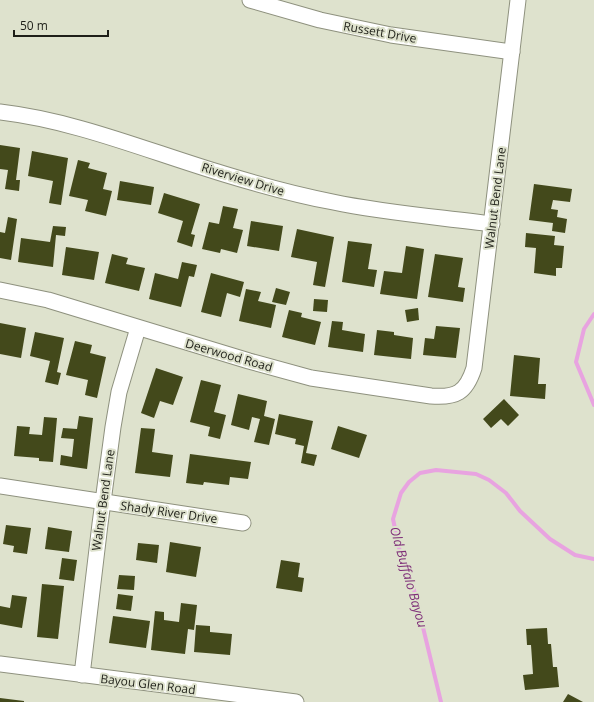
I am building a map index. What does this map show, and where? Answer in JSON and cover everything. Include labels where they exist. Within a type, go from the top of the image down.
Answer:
[{"type":"street","name":"Russett Drive","points":[[250,0],[320,20],[391,35],[512,52]]},
{"type":"street","name":"Walnut Bend Lane","points":[[461,392],[470,382],[474,368],[518,0]]},
{"type":"street","name":"Riverview Drive","points":[[0,112],[79,129],[146,148],[223,174],[288,192],[380,210],[492,224]]},
{"type":"street","name":"Deerwood Road","points":[[0,290],[48,300],[249,361],[311,378],[431,396],[448,397],[461,392]]},
{"type":"street","name":"Walnut Bend Lane","points":[[82,675],[103,502],[119,392],[138,328]]},
{"type":"street","name":"Shady River Drive","points":[[0,486],[243,523]]},
{"type":"street","name":"Bayou Glen Road","points":[[0,664],[296,702]]},
{"type":"building","points":[[0,145],[20,148],[16,180],[20,180],[19,191],[5,189],[8,170],[0,169]]},
{"type":"building","points":[[32,151],[68,158],[61,205],[49,203],[53,181],[28,176]]},
{"type":"building","points":[[78,160],[90,163],[88,168],[107,173],[103,189],[112,191],[106,216],[85,211],[88,200],[69,196]]},
{"type":"building","points":[[120,181],[154,187],[151,205],[117,200]]},
{"type":"building","points":[[534,184],[572,189],[570,202],[553,200],[551,209],[558,210],[557,217],[567,219],[565,233],[552,231],[553,223],[529,220]]},
{"type":"building","points":[[164,193],[200,204],[191,234],[195,235],[192,247],[177,242],[183,221],[158,213]]},
{"type":"building","points":[[223,206],[238,209],[233,228],[243,230],[237,253],[221,249],[220,253],[202,249],[209,222],[219,224]]},
{"type":"building","points":[[8,217],[17,219],[11,260],[0,258],[0,232],[5,233]]},
{"type":"building","points":[[251,221],[283,226],[279,251],[247,246]]},
{"type":"building","points":[[53,226],[66,227],[65,236],[56,235],[53,267],[18,262],[21,238],[50,242]]},
{"type":"building","points":[[297,229],[334,237],[325,287],[313,285],[317,262],[291,257]]},
{"type":"building","points":[[526,233],[555,236],[554,245],[564,246],[562,268],[556,268],[556,276],[534,273],[536,248],[525,247]]},
{"type":"building","points":[[348,241],[372,244],[368,269],[377,270],[374,287],[342,282]]},
{"type":"building","points":[[406,246],[424,249],[417,299],[380,294],[384,271],[402,273]]},
{"type":"building","points":[[66,247],[99,252],[94,280],[62,275]]},
{"type":"building","points":[[112,254],[128,258],[126,264],[145,268],[139,291],[105,283]]},
{"type":"building","points":[[435,254],[463,258],[458,287],[465,288],[463,302],[428,297]]},
{"type":"building","points":[[182,262],[197,265],[194,277],[189,276],[181,307],[149,299],[155,273],[178,279]]},
{"type":"building","points":[[211,273],[244,282],[240,297],[227,293],[221,317],[201,312]]},
{"type":"building","points":[[276,288],[290,292],[286,305],[272,302]]},
{"type":"building","points":[[246,289],[261,292],[258,301],[276,305],[271,328],[239,321]]},
{"type":"building","points":[[314,299],[328,300],[327,312],[313,311]]},
{"type":"building","points":[[418,308],[419,320],[407,322],[405,310]]},
{"type":"building","points":[[289,310],[302,313],[301,317],[321,322],[315,345],[282,337]]},
{"type":"building","points":[[332,321],[343,322],[342,330],[365,334],[363,352],[328,347]]},
{"type":"building","points":[[0,323],[26,328],[21,358],[0,354]]},
{"type":"building","points":[[436,326],[460,328],[456,358],[423,355],[425,338],[434,339]]},
{"type":"building","points":[[377,330],[394,332],[394,335],[413,338],[411,359],[374,355]]},
{"type":"building","points":[[35,332],[64,338],[57,372],[61,373],[58,385],[45,382],[50,361],[30,356]]},
{"type":"building","points":[[75,341],[92,345],[90,353],[106,357],[97,398],[85,395],[88,380],[66,375]]},
{"type":"building","points":[[514,355],[540,358],[538,384],[546,384],[545,399],[510,396]]},
{"type":"building","points":[[156,368],[183,377],[173,405],[160,401],[154,418],[141,413]]},
{"type":"building","points":[[201,380],[221,385],[214,412],[226,415],[220,439],[208,436],[210,427],[190,422]]},
{"type":"building","points":[[238,394],[267,401],[264,416],[275,419],[269,445],[254,442],[260,419],[252,417],[249,430],[231,425]]},
{"type":"building","points":[[504,399],[519,415],[508,426],[501,419],[491,428],[483,419]]},
{"type":"building","points":[[279,414],[313,421],[306,453],[317,455],[314,466],[301,463],[304,446],[295,444],[296,439],[275,434]]},
{"type":"building","points":[[79,416],[93,418],[87,469],[60,465],[61,455],[72,457],[74,439],[61,438],[63,428],[77,429]]},
{"type":"building","points":[[44,417],[57,418],[53,462],[39,461],[39,458],[14,456],[17,426],[30,427],[29,434],[42,435]]},
{"type":"building","points":[[338,426],[367,435],[359,458],[331,449]]},
{"type":"building","points":[[141,428],[155,429],[152,452],[173,455],[170,477],[135,473]]},
{"type":"building","points":[[190,454],[251,462],[248,479],[230,477],[229,485],[204,482],[203,485],[186,483]]},
{"type":"building","points":[[6,525],[31,528],[27,554],[13,552],[14,546],[3,544]]},
{"type":"building","points":[[48,527],[72,531],[69,552],[45,549]]},
{"type":"building","points":[[170,542],[201,547],[196,577],[166,572]]},
{"type":"building","points":[[138,543],[159,545],[157,563],[136,560]]},
{"type":"building","points":[[62,558],[77,560],[74,581],[59,579]]},
{"type":"building","points":[[281,560],[300,563],[298,577],[304,578],[302,592],[276,588]]},
{"type":"building","points":[[119,575],[135,576],[134,590],[117,589]]},
{"type":"building","points":[[42,584],[64,586],[58,639],[37,637]]},
{"type":"building","points":[[118,594],[133,596],[131,611],[116,609]]},
{"type":"building","points":[[12,595],[27,597],[22,628],[0,624],[0,606],[10,608]]},
{"type":"building","points":[[181,603],[197,605],[194,630],[188,629],[185,654],[151,650],[155,611],[164,612],[164,620],[179,622]]},
{"type":"building","points":[[113,616],[150,621],[146,648],[109,643]]},
{"type":"building","points":[[196,625],[210,626],[210,632],[232,634],[230,655],[194,652]]},
{"type":"building","points":[[547,628],[548,644],[551,644],[553,667],[557,667],[559,687],[525,690],[523,675],[533,674],[531,645],[527,645],[526,629]]},
{"type":"building","points":[[568,694],[583,702],[563,702]]},
{"type":"building","points":[[0,698],[24,701],[24,702],[0,702]]},
{"type":"waterway","name":"Old Buffalo Bayou","points":[[594,314],[584,329],[576,362],[594,405]]},
{"type":"waterway","name":"Old Buffalo Bayou","points":[[441,702],[413,586],[401,557],[393,519],[401,493],[409,482],[420,473],[436,470],[476,474],[489,480],[506,493],[520,511],[550,539],[575,555],[594,559]]}]
